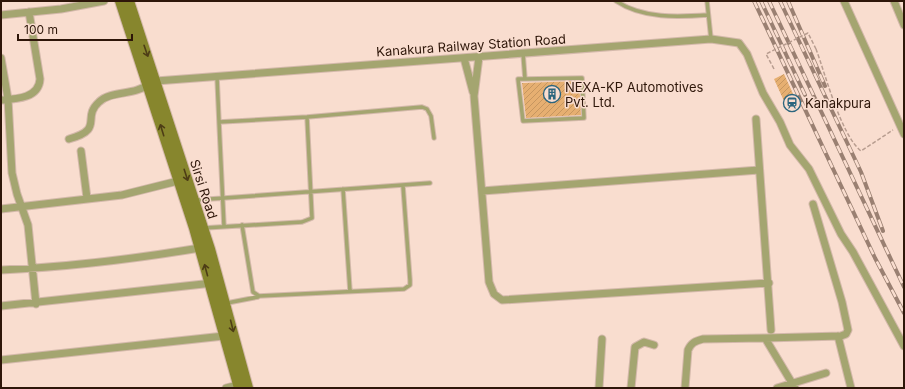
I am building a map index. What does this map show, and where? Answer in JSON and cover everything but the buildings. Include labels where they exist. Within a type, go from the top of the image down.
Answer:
[{"type":"main road","name":"Sirsi Road","points":[[120,1],[152,83],[203,228],[226,303],[242,387]]},
{"type":"main road","name":"Sirsi Road","points":[[129,1],[178,181],[200,248],[224,336],[242,387]]},
{"type":"street","points":[[1,15],[61,9],[104,1]]},
{"type":"street","points":[[844,1],[903,130]]},
{"type":"street","points":[[894,1],[904,25]]},
{"type":"street","points":[[4,100],[28,96],[36,92],[40,87],[29,12]]},
{"type":"street","name":"Kanakura Railway Station Road","points":[[69,139],[84,135],[88,131],[98,102],[106,97],[152,83],[711,39],[739,43],[747,54],[763,94],[780,122],[790,145],[809,169],[841,234],[853,252],[904,346]]},
{"type":"street","points":[[474,96],[479,57]]},
{"type":"street","points":[[1,58],[12,173],[16,194],[28,225],[36,304]]},
{"type":"street","points":[[464,58],[474,96],[489,282],[494,294],[502,300],[769,283]]},
{"type":"street","points":[[756,119],[769,283],[771,330]]},
{"type":"street","points":[[81,151],[87,198]]},
{"type":"street","points":[[482,191],[759,170]]},
{"type":"street","points":[[1,209],[122,195],[178,181]]},
{"type":"street","points":[[685,388],[688,350],[690,345],[695,341],[703,339],[838,336],[846,334],[848,325],[812,204]]},
{"type":"street","points":[[1,270],[32,269],[161,255],[200,248]]},
{"type":"street","points":[[1,306],[36,304],[220,282]]},
{"type":"street","points":[[1,360],[224,336]]},
{"type":"street","points":[[838,336],[851,388]]},
{"type":"street","points":[[765,338],[794,386]]},
{"type":"street","points":[[599,388],[602,339]]},
{"type":"street","points":[[631,388],[635,347],[644,342],[654,345]]},
{"type":"street","points":[[777,388],[794,386],[826,373]]},
{"type":"street","points":[[226,388],[242,387]]},
{"type":"lane","points":[[616,1],[640,11],[659,16],[708,15]]},
{"type":"lane","points":[[707,1],[711,39]]},
{"type":"lane","points":[[523,53],[525,79]]},
{"type":"lane","points":[[217,77],[224,226]]},
{"type":"lane","points":[[582,78],[584,118],[523,120],[518,79],[525,79],[582,78]]},
{"type":"lane","points":[[219,122],[307,117],[422,107],[427,109],[431,116],[434,138]]},
{"type":"lane","points":[[203,228],[307,221],[312,218],[307,117]]},
{"type":"lane","points":[[194,201],[430,183]]},
{"type":"lane","points":[[226,303],[259,296],[404,289],[410,285],[403,186]]},
{"type":"lane","points":[[343,190],[350,291]]},
{"type":"lane","points":[[242,225],[253,292],[259,296]]},
{"type":"path","points":[[774,69],[766,54],[808,33],[816,49],[842,121],[854,145],[862,152],[890,131],[903,130]]},
{"type":"railway","points":[[754,1],[875,258],[904,313]]},
{"type":"railway","points":[[761,1],[805,95]]},
{"type":"railway","points":[[769,1],[904,287]]},
{"type":"railway","points":[[780,1],[861,172],[883,231]]},
{"type":"railway","points":[[788,1],[825,86]]},
{"type":"place","name":"NEXA-KP Automotives Pvt. Ltd.","points":[[552,94]]},
{"type":"place","name":"Kanakpura","points":[[792,103]]}]
